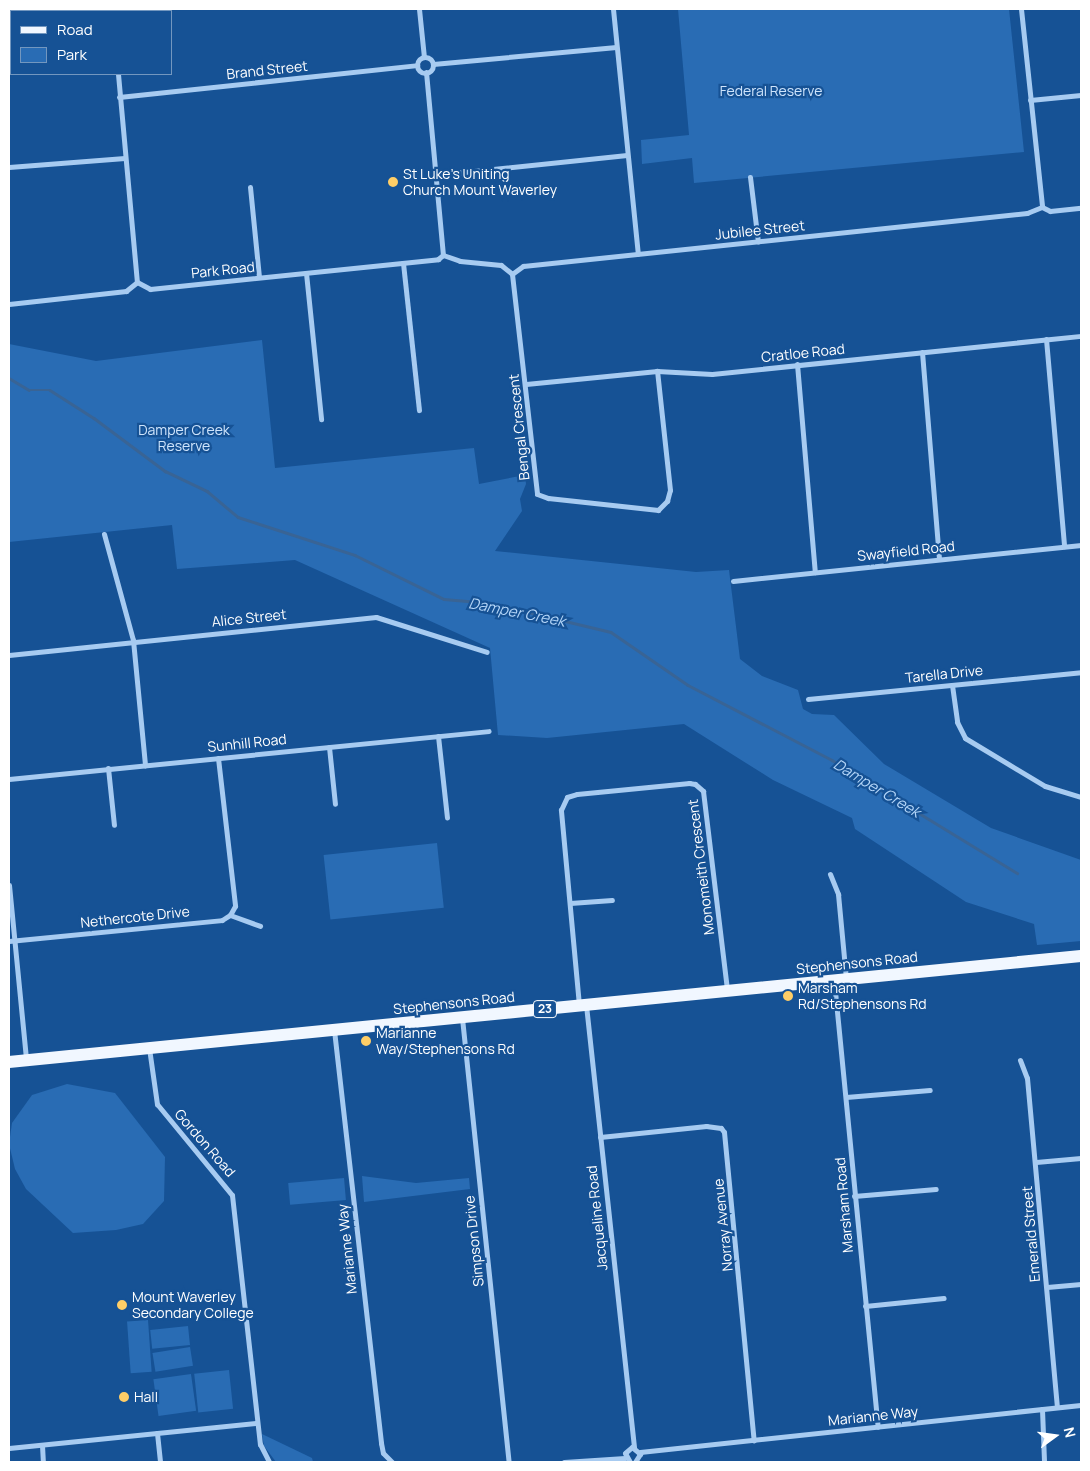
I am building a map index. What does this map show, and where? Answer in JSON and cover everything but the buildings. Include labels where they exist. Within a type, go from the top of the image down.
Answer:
[{"type":"main road","name":"Stephensons Road","points":[[9,1062],[1081,956]]},
{"type":"street","points":[[419,9],[424,57],[417,66],[426,72]]},
{"type":"street","points":[[613,9],[638,254]]},
{"type":"street","points":[[1021,9],[1042,207]]},
{"type":"street","points":[[424,57],[433,64],[616,47]]},
{"type":"street","points":[[433,64],[426,72],[443,255],[460,261],[501,265],[512,274]]},
{"type":"street","name":"Brand Street","points":[[119,97],[417,66]]},
{"type":"street","points":[[9,304],[126,292],[137,282],[118,75]]},
{"type":"street","points":[[1030,100],[1081,95]]},
{"type":"street","points":[[436,175],[628,155]]},
{"type":"street","points":[[9,167],[125,158]]},
{"type":"street","points":[[750,177],[758,242]]},
{"type":"street","points":[[250,187],[259,277]]},
{"type":"street","name":"Jubilee Street","points":[[512,274],[522,266],[1027,214],[1042,207],[1050,211],[1081,208]]},
{"type":"street","name":"Park Road","points":[[137,282],[150,289],[438,259],[443,255]]},
{"type":"street","points":[[403,263],[419,410]]},
{"type":"street","points":[[306,273],[321,419]]},
{"type":"street","name":"Bengal Crescent","points":[[512,274],[537,494],[548,498],[658,510],[667,501],[670,490],[657,371]]},
{"type":"street","name":"Cratloe Road","points":[[526,384],[657,371],[712,374],[1081,336]]},
{"type":"street","points":[[1046,339],[1064,546]]},
{"type":"street","points":[[922,352],[939,558]]},
{"type":"street","points":[[797,364],[814,572]]},
{"type":"street","points":[[104,534],[133,640],[145,765]]},
{"type":"street","name":"Swayfield Road","points":[[733,581],[939,558],[1081,545]]},
{"type":"street","name":"Alice Street","points":[[9,655],[133,640],[376,617],[487,652]]},
{"type":"street","name":"Tarella Drive","points":[[808,699],[1081,672]]},
{"type":"street","points":[[952,685],[957,722],[965,738],[1045,786],[1081,797]]},
{"type":"street","name":"Sunhill Road","points":[[9,779],[488,731]]},
{"type":"street","points":[[438,736],[447,818]]},
{"type":"street","points":[[329,747],[335,804]]},
{"type":"street","points":[[218,758],[234,906],[230,915],[260,926]]},
{"type":"street","points":[[108,768],[114,825]]},
{"type":"street","name":"Monomeith Crescent","points":[[582,1005],[561,810],[567,797],[689,784],[700,786],[706,798],[727,991]]},
{"type":"street","name":"Marsham Road","points":[[830,874],[838,894],[846,1097],[854,1196],[878,1427]]},
{"type":"street","points":[[9,885],[12,940],[26,1060]]},
{"type":"street","points":[[570,904],[612,900]]},
{"type":"street","name":"Nethercote Drive","points":[[12,940],[222,920],[230,915]]},
{"type":"street","name":"Jacqueline Road","points":[[582,1005],[600,1137],[632,1448]]},
{"type":"street","name":"Simpson Drive","points":[[462,1017],[509,1462]]},
{"type":"street","name":"Marianne Way","points":[[334,1030],[381,1443],[383,1453],[392,1462]]},
{"type":"street","name":"Gordon Road","points":[[149,1048],[157,1104],[232,1195],[260,1444],[269,1462]]},
{"type":"street","name":"Emerald Street","points":[[1020,1060],[1027,1078],[1036,1162],[1057,1407]]},
{"type":"street","points":[[846,1097],[930,1090]]},
{"type":"street","name":"Norray Avenue","points":[[600,1137],[706,1126],[716,1126],[724,1132],[754,1441]]},
{"type":"street","points":[[1036,1162],[1081,1158]]},
{"type":"street","points":[[854,1196],[936,1189]]},
{"type":"street","points":[[1047,1288],[1081,1284]]},
{"type":"street","points":[[865,1306],[944,1298]]},
{"type":"street","name":"Marianne Way","points":[[640,1454],[1081,1404]]},
{"type":"street","points":[[1042,1409],[1044,1462]]},
{"type":"street","points":[[9,1448],[257,1422]]},
{"type":"street","points":[[157,1433],[160,1462]]},
{"type":"street","points":[[42,1445],[43,1462]]},
{"type":"street","points":[[564,1462],[627,1458],[632,1448],[640,1454],[636,1462]]},
{"type":"green space","name":"Federal Reserve","points":[[678,9],[1009,9],[1024,152],[694,183],[692,158],[642,164],[641,140],[689,135]]},
{"type":"green space","name":"Damper Creek Reserve","points":[[262,340],[275,468],[474,448],[479,484],[525,475],[526,484],[520,499],[522,511],[495,551],[696,572],[729,570],[740,659],[762,676],[798,690],[803,709],[812,714],[834,715],[884,764],[991,828],[1081,860],[1081,941],[1037,945],[1034,924],[966,902],[855,829],[852,818],[773,780],[684,724],[547,738],[498,735],[490,648],[295,560],[177,569],[172,525],[9,542],[9,344],[96,361]]},
{"type":"green space","points":[[437,843],[444,908],[330,920],[324,855]]},
{"type":"green space","points":[[67,1084],[115,1093],[165,1157],[164,1201],[143,1224],[116,1230],[73,1233],[26,1189],[15,1169],[9,1144],[12,1123],[32,1095]]},
{"type":"green space","points":[[362,1176],[416,1183],[469,1178],[470,1189],[364,1202]]},
{"type":"green space","points":[[344,1178],[346,1200],[290,1205],[288,1183]]},
{"type":"green space","points":[[148,1320],[152,1372],[131,1373],[127,1321]]},
{"type":"green space","points":[[188,1326],[190,1345],[152,1349],[150,1330]]},
{"type":"green space","points":[[190,1347],[193,1366],[155,1372],[152,1353]]},
{"type":"green space","points":[[229,1370],[233,1409],[198,1412],[194,1374]]},
{"type":"green space","points":[[191,1374],[196,1411],[159,1416],[153,1379]]},
{"type":"green space","points":[[262,1434],[312,1458],[313,1462],[276,1462],[264,1446]]},
{"type":"waterway","name":"Damper Creek","points":[[9,378],[29,390],[50,390],[94,418],[165,471],[207,491],[238,517],[355,555],[444,599],[490,603],[611,632],[688,685],[832,760],[1017,873]]},
{"type":"place","name":"St Luke's Uniting Church Mount Waverley","points":[[393,182]]},
{"type":"place","name":"Marsham Rd/Stephensons Rd","points":[[788,996]]},
{"type":"place","name":"Marianne Way/Stephensons Rd","points":[[366,1041]]},
{"type":"place","name":"Mount Waverley Secondary College","points":[[122,1305]]},
{"type":"place","name":"Hall","points":[[124,1397]]}]
